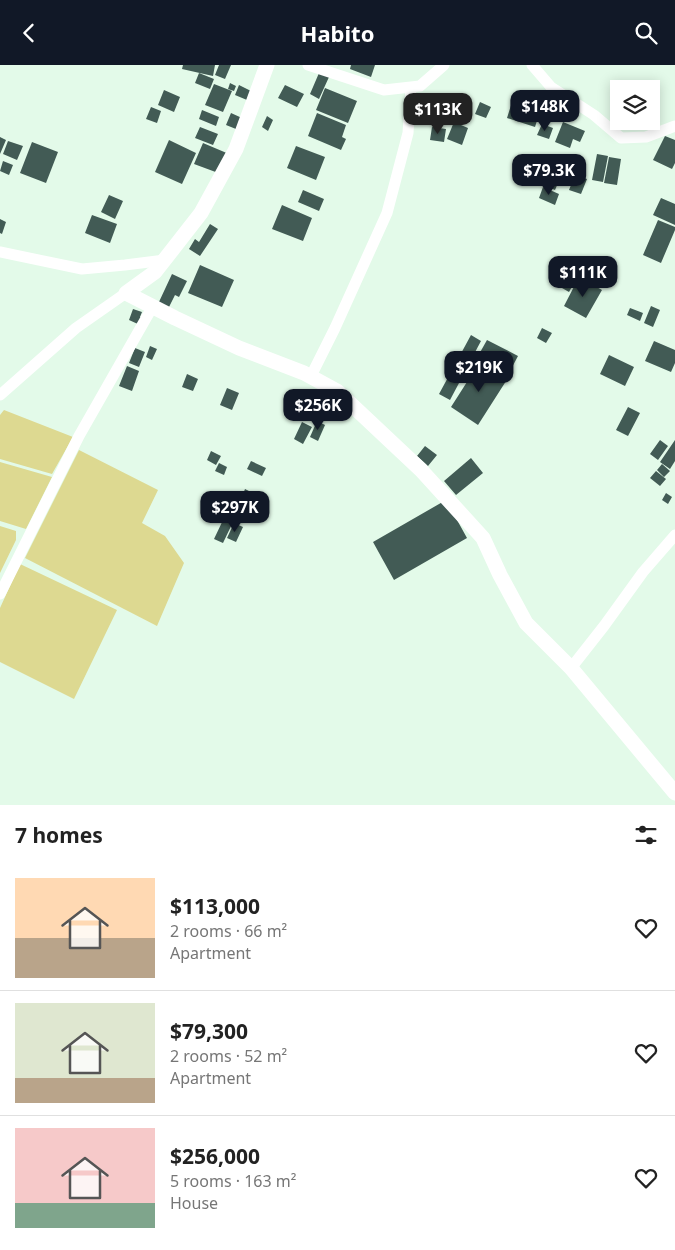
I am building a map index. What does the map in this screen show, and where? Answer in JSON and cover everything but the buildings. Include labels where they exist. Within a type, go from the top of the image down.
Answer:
[{"type":"street","points":[[0,395],[76,328],[155,272],[165,260],[201,213],[236,149],[267,65]]},
{"type":"street","points":[[308,65],[384,90],[420,87],[444,65]]},
{"type":"street","points":[[532,65],[551,87],[594,115],[621,138],[646,137],[675,127]]},
{"type":"street","points":[[311,376],[387,213],[408,133],[411,87]]},
{"type":"street","points":[[0,252],[82,269],[165,260]]},
{"type":"street","points":[[126,293],[175,319],[239,348],[311,376],[337,391],[420,470],[483,538],[500,575],[526,623],[571,668],[675,793]]},
{"type":"street","points":[[0,594],[79,436],[153,306]]},
{"type":"street","points":[[571,668],[643,572],[675,535]]},
{"type":"shaded area","points":[[4,410],[73,437],[52,474],[0,459],[0,415]]},
{"type":"shaded area","points":[[79,450],[158,490],[142,523],[165,536],[184,563],[157,626],[25,558]]},
{"type":"shaded area","points":[[0,462],[52,477],[26,529],[0,521]]},
{"type":"shaded area","points":[[0,526],[16,531],[16,540],[0,573]]},
{"type":"shaded area","points":[[20,564],[117,610],[74,699],[0,662],[0,608]]}]
